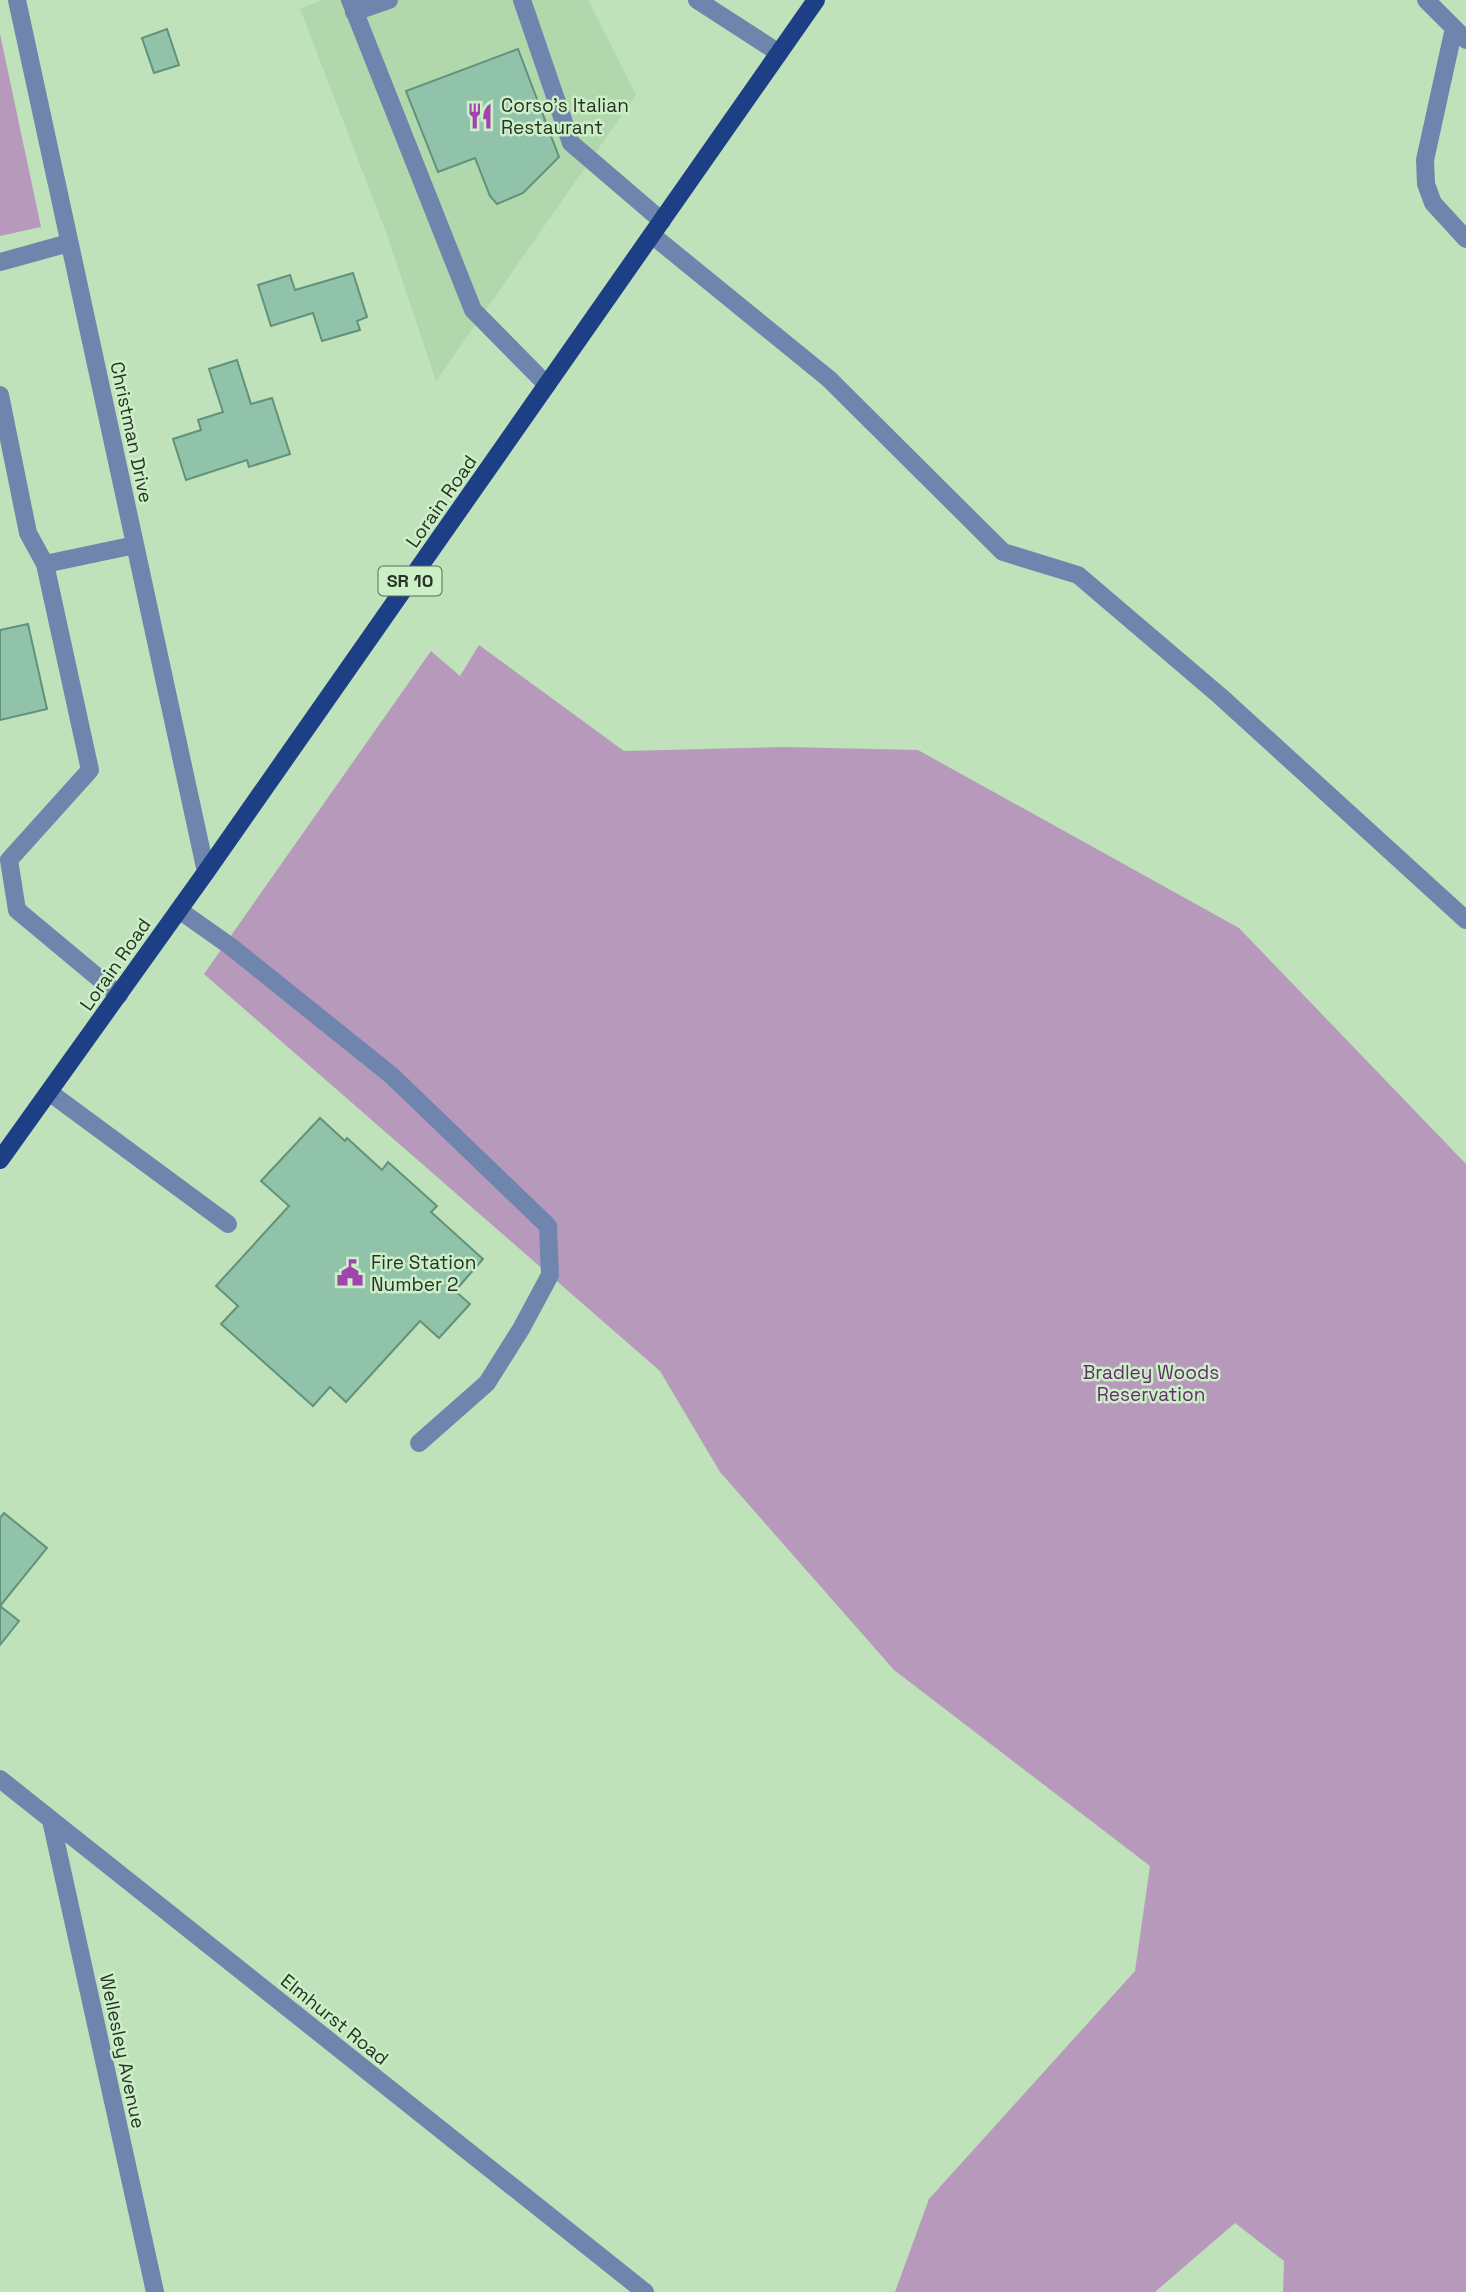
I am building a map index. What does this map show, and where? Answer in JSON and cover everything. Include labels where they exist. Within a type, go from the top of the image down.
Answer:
[{"type":"main road","name":"Lorain Road","points":[[0,1160],[206,872],[816,0]]},
{"type":"street","name":"Christman Drive","points":[[17,0],[206,872]]},
{"type":"street","points":[[389,0],[352,6],[473,310],[547,385]]},
{"type":"street","points":[[522,0],[571,143],[657,228],[829,379],[1003,552],[1078,575],[1220,696],[1466,920]]},
{"type":"street","points":[[698,0],[779,53]]},
{"type":"street","points":[[1426,0],[1460,34],[1425,160],[1426,184],[1433,202],[1466,239]]},
{"type":"street","points":[[0,262],[69,243]]},
{"type":"street","points":[[0,394],[28,533],[45,564],[90,770],[9,860],[17,910],[119,995]]},
{"type":"street","points":[[45,564],[135,545]]},
{"type":"street","points":[[179,910],[230,946],[391,1075],[548,1226],[550,1275],[521,1329],[487,1383],[419,1443]]},
{"type":"street","points":[[49,1092],[228,1224]]},
{"type":"street","name":"Elmhurst Road","points":[[0,1779],[645,2292]]},
{"type":"street","name":"Wellesley Avenue","points":[[51,1819],[155,2292]]},
{"type":"shaded area","points":[[322,0],[588,0],[636,95],[436,381],[387,235],[300,9]]},
{"type":"green space","points":[[0,34],[41,227],[0,236]]},
{"type":"green space","name":"Bradley Woods Reservation","points":[[479,645],[624,751],[784,747],[918,750],[1239,928],[1466,1164],[1466,2292],[1283,2292],[1284,2261],[1235,2223],[1155,2292],[895,2292],[929,2199],[1135,1971],[1150,1866],[894,1670],[720,1472],[660,1371],[204,974],[431,651],[460,676]]},
{"type":"building","points":[[167,29],[179,65],[154,73],[142,38]]},
{"type":"building","name":"Corso's Italian Restaurant","points":[[518,49],[559,157],[523,193],[497,204],[490,196],[475,158],[438,172],[406,91]]},
{"type":"building","points":[[353,273],[367,317],[357,321],[360,330],[322,341],[313,313],[271,326],[258,285],[290,275],[295,290]]},
{"type":"building","points":[[237,360],[251,404],[272,398],[290,454],[249,467],[247,460],[186,480],[173,439],[201,430],[198,420],[223,412],[209,369]]},
{"type":"building","points":[[28,624],[47,709],[0,720],[0,630]]},
{"type":"building","name":"Fire Station Number 2","points":[[320,1118],[382,1170],[388,1162],[437,1206],[431,1212],[483,1259],[455,1291],[470,1304],[439,1338],[420,1321],[346,1402],[330,1387],[313,1406],[221,1324],[238,1306],[216,1286],[289,1206],[261,1181]]},
{"type":"building","points":[[4,1513],[47,1548],[0,1606],[0,1518]]},
{"type":"building","points":[[0,1606],[19,1621],[0,1645]]},
{"type":"place","name":"Corso's Italian Restaurant","points":[[480,116]]},
{"type":"place","name":"Fire Station Number 2","points":[[350,1273]]}]
